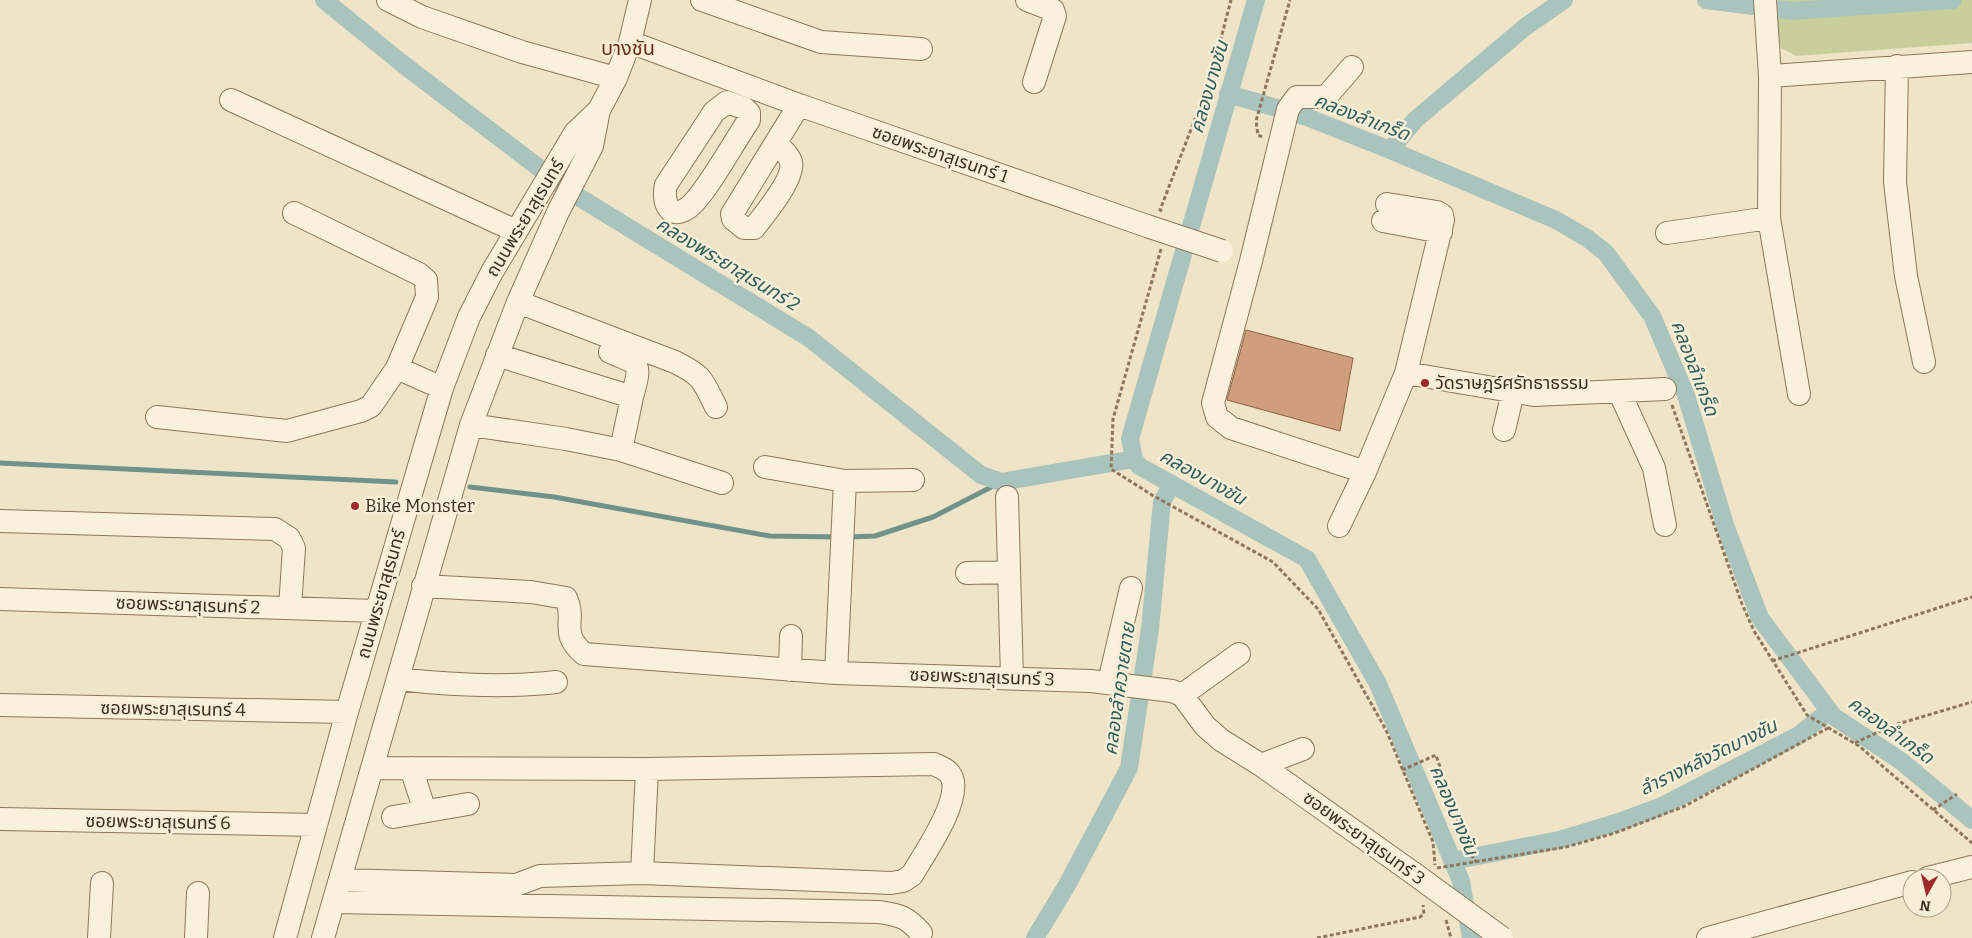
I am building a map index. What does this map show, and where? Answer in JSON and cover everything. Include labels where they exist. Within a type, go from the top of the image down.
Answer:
[{"type":"street","points":[[388,0],[422,17],[522,52],[608,94]]},
{"type":"street","name":"ถนนพระยาสุเรนทร์","points":[[323,938],[471,425],[518,302],[558,212],[592,146],[608,94],[630,42],[640,0]]},
{"type":"street","points":[[702,0],[821,42],[921,49]]},
{"type":"street","points":[[1027,0],[1053,10],[1054,16],[1034,82]]},
{"type":"street","points":[[1765,8],[1770,76],[1769,218],[1799,394]]},
{"type":"street","name":"ซอยพระยาสุเรนทร์ 1","points":[[630,42],[799,105],[1251,261]]},
{"type":"street","points":[[1770,76],[1972,62]]},
{"type":"street","points":[[1897,66],[1895,182],[1906,276],[1924,362]]},
{"type":"street","points":[[1352,67],[1326,97],[1297,98],[1288,108],[1251,261],[1213,403],[1217,417],[1231,428],[1365,472]]},
{"type":"street","name":"ถนนพระยาสุเรนทร์","points":[[285,938],[347,712],[442,388],[469,317],[534,198],[574,133],[608,94]]},
{"type":"street","points":[[231,100],[516,231]]},
{"type":"street","points":[[727,102],[744,108],[749,113],[749,120],[700,193],[688,207],[678,211],[670,210],[665,204],[663,196],[666,184],[714,112],[727,102]]},
{"type":"street","points":[[700,193],[732,214],[733,219],[744,228],[754,228],[784,184],[791,170],[791,162],[787,154],[776,143],[799,105]]},
{"type":"street","points":[[1339,526],[1365,472],[1406,373],[1441,232],[1385,212]]},
{"type":"street","points":[[157,417],[287,431],[302,428],[325,419],[362,411],[371,406],[397,368],[427,297],[426,280],[419,274],[294,213]]},
{"type":"street","points":[[1667,233],[1769,218]]},
{"type":"street","points":[[518,302],[675,362],[693,371],[699,375],[716,407]]},
{"type":"street","points":[[574,339],[635,362],[638,373],[621,450]]},
{"type":"street","points":[[497,355],[632,397]]},
{"type":"street","points":[[397,368],[442,388]]},
{"type":"street","points":[[1406,373],[1534,395],[1665,389]]},
{"type":"street","points":[[1504,430],[1513,392]]},
{"type":"street","points":[[1619,392],[1654,468],[1665,525]]},
{"type":"street","points":[[471,425],[566,439],[621,450],[722,483]]},
{"type":"street","points":[[765,467],[845,481],[913,480]]},
{"type":"street","points":[[836,673],[845,481]]},
{"type":"street","points":[[1007,497],[1012,678]]},
{"type":"street","points":[[0,521],[275,530],[289,538],[294,548],[290,608]]},
{"type":"street","points":[[967,572],[1009,572]]},
{"type":"street","name":"ซอยพระยาสุเรนทร์ 3","points":[[423,586],[532,592],[566,598],[570,606],[568,630],[572,643],[584,654],[836,673],[1113,683],[1177,693],[1210,731],[1221,740],[1261,764],[1423,874],[1502,938]]},
{"type":"street","points":[[1113,683],[1131,588]]},
{"type":"street","name":"ซอยพระยาสุเรนทร์ 2","points":[[0,599],[376,611]]},
{"type":"street","points":[[790,670],[791,636]]},
{"type":"street","points":[[1177,693],[1239,654]]},
{"type":"street","points":[[398,679],[444,684],[519,685],[556,682]]},
{"type":"street","name":"ซอยพระยาสุเรนทร์ 4","points":[[0,705],[347,712]]},
{"type":"street","points":[[1261,764],[1303,749]]},
{"type":"street","points":[[340,880],[516,884],[540,876],[642,873],[890,883],[903,881],[912,875],[949,809],[954,793],[952,778],[945,769],[934,764],[648,769],[372,768]]},
{"type":"street","points":[[411,768],[425,811]]},
{"type":"street","points":[[642,873],[648,769]]},
{"type":"street","points":[[393,817],[468,804]]},
{"type":"street","name":"ซอยพระยาสุเรนทร์ 6","points":[[0,819],[316,825]]},
{"type":"street","points":[[1952,872],[1972,867]]},
{"type":"street","points":[[99,938],[102,883]]},
{"type":"street","points":[[1708,938],[1902,885]]},
{"type":"street","points":[[196,938],[198,893]]},
{"type":"street","points":[[334,902],[879,912],[898,915],[910,920],[921,933]]},
{"type":"path","points":[[1281,137],[1258,134],[1256,121],[1290,0]]},
{"type":"path","points":[[1665,389],[1702,485],[1742,604],[1754,631],[1772,662],[1807,715],[1854,743],[1972,843]]},
{"type":"path","points":[[1111,455],[1111,469],[1152,495],[1273,562],[1318,609],[1386,730],[1432,842],[1423,874],[1425,910],[1420,917],[1317,938]]},
{"type":"path","points":[[1772,662],[1972,596]]},
{"type":"path","points":[[1854,743],[1891,726],[1972,702]]},
{"type":"path","points":[[1423,874],[1429,870],[1566,847],[1615,833],[1676,809],[1828,728]]},
{"type":"path","points":[[1402,770],[1436,755],[1467,848],[1476,862]]},
{"type":"path","points":[[1934,810],[1956,794]]},
{"type":"green space","points":[[1772,0],[1972,0],[1972,43],[1796,56],[1781,48]]},
{"type":"building","points":[[1246,330],[1353,358],[1340,431],[1227,400]]},
{"type":"waterway","name":"คลองพระยาสุเรนทร์ 2","points":[[324,0],[404,65],[572,193],[809,338],[981,475],[1001,482],[1134,459]]},
{"type":"waterway","name":"คลองบางชัน","points":[[1256,0],[1130,439],[1134,459],[1139,466],[1307,559],[1378,684],[1461,881],[1471,938]]},
{"type":"waterway","points":[[1390,150],[1415,120],[1525,27],[1564,0]]},
{"type":"waterway","points":[[1706,0],[1792,11],[1953,0]]},
{"type":"waterway","name":"คลองลำเกร็ด","points":[[1228,94],[1304,116],[1390,150],[1556,220],[1587,238],[1606,253],[1652,316],[1686,395],[1726,528],[1760,618],[1833,716],[1901,761],[1972,820]]},
{"type":"waterway","points":[[0,463],[396,482]]},
{"type":"waterway","points":[[849,537],[875,536],[933,517],[1001,482]]},
{"type":"waterway","name":"คลองลำควายตาย","points":[[1035,938],[1067,885],[1129,768],[1150,629],[1162,502],[1172,484]]},
{"type":"waterway","points":[[470,487],[554,497],[770,536],[838,537]]},
{"type":"waterway","name":"ลำรางหลังวัดบางชัน","points":[[1452,861],[1559,840],[1622,821],[1662,806],[1799,735],[1829,711]]},
{"type":"place","name":"วัดราษฎร์ศรัทธาธรรม","points":[[1425,383]]},
{"type":"place","name":"Bike Monster","points":[[355,506]]},
{"type":"district","name":"บางชัน","points":[[628,48]]}]
